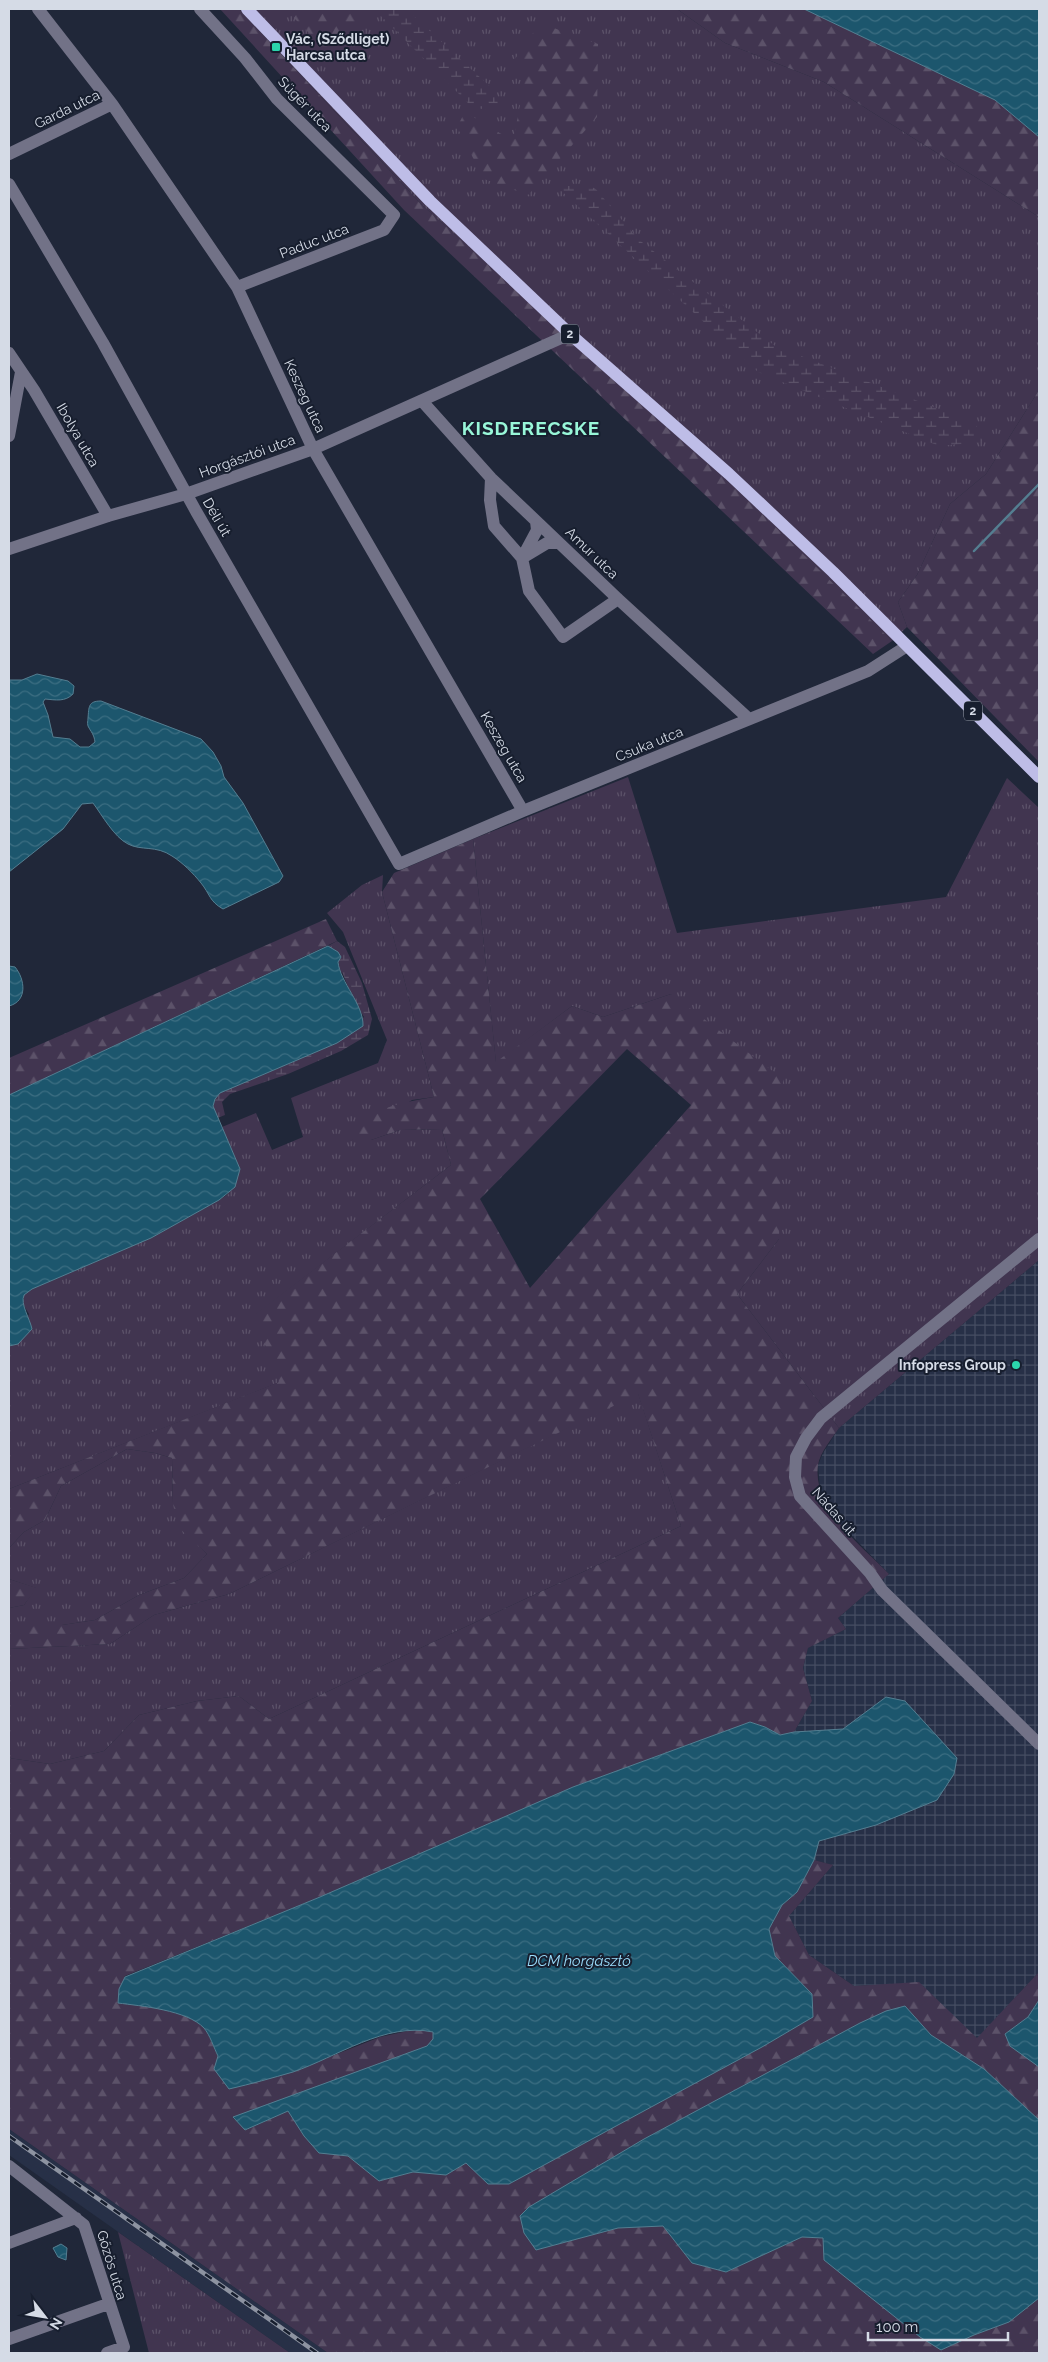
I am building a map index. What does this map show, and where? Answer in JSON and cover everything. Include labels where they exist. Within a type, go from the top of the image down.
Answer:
[{"type":"main road","name":"2","points":[[246,9],[430,200],[570,334],[736,480],[833,572],[1039,777]]},
{"type":"street","name":"Keszeg utca","points":[[38,9],[112,104],[237,287],[313,449],[523,811]]},
{"type":"street","name":"Sügér utca","points":[[200,9],[245,58],[277,98],[394,215]]},
{"type":"street","name":"Garda utca","points":[[9,154],[112,104]]},
{"type":"street","name":"Déli út","points":[[9,184],[103,343],[186,494],[400,864]]},
{"type":"street","name":"Paduc utca","points":[[237,287],[384,230],[394,215]]},
{"type":"street","name":"Horgásztói utca","points":[[9,549],[108,516],[186,494],[313,449],[570,334]]},
{"type":"street","name":"Ibolya utca","points":[[9,353],[108,516]]},
{"type":"street","points":[[9,436],[21,372]]},
{"type":"street","name":"Amur utca","points":[[422,401],[491,478],[618,599],[749,719]]},
{"type":"street","points":[[491,478],[490,500],[494,526],[522,558],[529,591],[563,637],[618,599]]},
{"type":"street","points":[[522,558],[537,530],[536,521]]},
{"type":"street","points":[[522,558],[547,543],[559,543]]},
{"type":"street","name":"Csuka utca","points":[[400,864],[523,811],[868,671],[907,646]]},
{"type":"street","name":"Nádas út","points":[[1039,1239],[820,1418],[796,1457],[795,1477],[800,1496],[870,1573],[882,1590],[1039,1744]]},
{"type":"street","name":"Gőzös utca","points":[[9,2166],[84,2225],[108,2304],[124,2347],[107,2353]]},
{"type":"street","points":[[9,2242],[76,2218]]},
{"type":"street","points":[[9,2339],[108,2304]]},
{"type":"shaded area","points":[[1039,1260],[1039,1972],[977,2039],[919,1983],[854,1986],[809,1955],[789,1916],[833,1865],[814,1860],[819,1841],[876,1825],[957,1759],[905,1701],[886,1697],[843,1729],[794,1732],[812,1701],[803,1668],[808,1648],[846,1629],[838,1618],[889,1574],[830,1513],[820,1488],[818,1465],[823,1453],[839,1428]]},
{"type":"shaded area","points":[[9,2129],[328,2353],[290,2353],[9,2155]]},
{"type":"green space","points":[[220,9],[239,9],[421,204],[723,476],[892,641],[873,654],[404,210]]},
{"type":"green space","points":[[239,9],[677,9],[725,43],[824,82],[1039,217],[1039,390],[986,474],[950,504],[917,575],[898,602],[907,627],[892,641],[581,350],[421,204]]},
{"type":"green space","points":[[300,9],[367,9],[330,54],[294,18]]},
{"type":"green space","points":[[380,9],[406,9],[497,93],[498,112],[472,107],[378,13]]},
{"type":"green space","points":[[677,9],[804,9],[995,100],[1039,137],[1039,217],[824,82],[725,43]]},
{"type":"green space","points":[[540,23],[598,44],[597,117],[528,195],[484,179],[457,127],[465,112],[513,141],[526,75],[515,59]]},
{"type":"green space","points":[[555,185],[595,188],[638,239],[775,346],[975,423],[983,442],[939,446],[758,372]]},
{"type":"green space","points":[[1039,390],[1039,762],[907,627],[898,602],[917,575],[950,504],[986,474]]},
{"type":"green space","points":[[628,777],[677,933],[946,897],[1007,778],[1039,808],[1039,1260],[839,1428],[737,1294],[779,1239],[671,994],[603,1017],[572,1006],[496,1063],[473,839]]},
{"type":"green space","points":[[473,839],[496,1062],[572,1006],[603,1017],[671,994],[783,1079],[779,1239],[737,1294],[839,1428],[819,1460],[818,1481],[823,1497],[841,1526],[889,1574],[838,1618],[846,1629],[808,1648],[803,1668],[812,1701],[794,1732],[780,1735],[750,1722],[573,1787],[320,1897],[125,1976],[118,2003],[139,2005],[187,2017],[204,2028],[218,2057],[294,2071],[380,2037],[417,2029],[433,2032],[433,2039],[427,2046],[233,2118],[246,2130],[288,2111],[304,2136],[319,2153],[348,2155],[379,2181],[413,2172],[446,2175],[466,2163],[488,2184],[509,2184],[762,2047],[813,2017],[812,1994],[775,1956],[769,1929],[782,1905],[797,1892],[814,1860],[833,1865],[789,1916],[809,1955],[854,1986],[919,1982],[977,2038],[1039,1972],[1039,2000],[1028,2017],[1005,2034],[1039,2067],[1039,2120],[984,2069],[931,2035],[904,2006],[860,2023],[644,2139],[529,2207],[536,2250],[618,2228],[663,2226],[692,2263],[726,2272],[802,2237],[823,2238],[941,2350],[1009,2322],[1039,2298],[1039,2353],[328,2353],[9,2129],[9,1758],[50,1764],[104,1751],[139,1715],[197,1701],[239,1696],[269,1719],[681,1526],[638,1394],[229,1594],[154,1615],[110,1644],[9,1649],[9,1625],[62,1625],[95,1620],[139,1595],[184,1578],[207,1554],[178,1527],[173,1504],[172,1458],[155,1453],[127,1449],[61,1486],[45,1520],[24,1532],[9,1548],[9,1489],[279,1382],[254,1315],[451,1165],[442,1129],[400,1130],[371,1140],[352,1140],[356,1123],[376,1112],[412,1101],[434,1097],[382,892],[394,873]],"holes":[[[627,1049],[691,1105],[530,1288],[480,1199]]]},
{"type":"green space","points":[[383,875],[382,892],[434,1097],[412,1100],[352,1140],[371,1140],[400,1130],[442,1129],[451,1165],[255,1315],[280,1382],[9,1489],[9,1346],[18,1344],[29,1314],[23,1304],[24,1295],[32,1289],[151,1238],[228,1194],[240,1169],[222,1127],[256,1113],[272,1150],[303,1137],[291,1098],[378,1063],[387,1040],[343,932],[327,913],[362,885]]},
{"type":"green space","points":[[326,919],[337,941],[9,1095],[9,1058]]},
{"type":"green space","points":[[337,941],[345,947],[362,983],[372,1019],[368,1035],[341,1051],[288,1074],[230,1094],[222,1102],[225,1115],[217,1118],[214,1105],[215,1099],[220,1093],[337,1043],[364,1017],[339,969],[338,952],[328,946]]},
{"type":"green space","points":[[638,1393],[681,1526],[269,1719],[239,1696],[197,1701],[139,1715],[104,1751],[50,1764],[9,1758],[9,1649],[110,1644],[154,1615],[229,1594]]},
{"type":"green space","points":[[127,1449],[155,1453],[172,1458],[173,1504],[200,1547],[207,1554],[184,1578],[139,1595],[95,1620],[62,1625],[9,1625],[9,1608],[24,1605],[36,1588],[9,1579],[9,1548],[24,1532],[45,1520],[61,1486]]},
{"type":"green space","points":[[9,1579],[37,1588],[24,1605],[9,1608]]},
{"type":"green space","points":[[118,2232],[290,2353],[149,2353]]},
{"type":"water","points":[[804,9],[1039,9],[1039,137],[995,100]]},
{"type":"water","points":[[37,674],[68,681],[74,686],[73,694],[67,698],[60,700],[45,699],[43,702],[53,737],[70,739],[80,747],[89,747],[95,742],[88,725],[89,708],[91,703],[101,701],[201,739],[213,752],[221,766],[224,777],[243,803],[283,876],[279,882],[223,909],[212,900],[195,876],[176,859],[160,850],[133,846],[123,841],[113,831],[93,803],[82,804],[63,829],[9,872],[9,680],[22,680]]},
{"type":"water","points":[[328,946],[338,952],[341,957],[338,962],[340,970],[360,1010],[363,1026],[337,1043],[220,1093],[215,1099],[213,1106],[240,1169],[235,1187],[219,1200],[151,1238],[32,1289],[24,1295],[23,1299],[32,1329],[18,1344],[9,1346],[9,1095]]},
{"type":"water","points":[[9,966],[15,967],[21,977],[23,989],[19,999],[9,1006]]},
{"type":"water","name":"DCM horgásztó","points":[[886,1697],[905,1701],[957,1758],[954,1774],[937,1800],[876,1825],[819,1841],[814,1860],[797,1892],[782,1905],[769,1929],[775,1956],[812,1994],[813,2017],[762,2047],[509,2184],[488,2184],[466,2163],[446,2175],[413,2172],[379,2181],[348,2156],[319,2153],[304,2136],[288,2111],[245,2130],[233,2117],[427,2046],[433,2039],[433,2032],[415,2030],[379,2036],[310,2066],[229,2089],[214,2069],[218,2056],[204,2028],[187,2017],[175,2013],[118,2003],[119,1989],[125,1977],[320,1897],[573,1787],[750,1722],[780,1735],[794,1732],[843,1729]]},
{"type":"water","points":[[1039,2000],[1039,2067],[1010,2046],[1005,2034],[1028,2017]]},
{"type":"water","points":[[905,2006],[931,2035],[984,2069],[1039,2120],[1039,2298],[1009,2322],[941,2350],[920,2337],[824,2260],[823,2238],[802,2237],[726,2272],[692,2263],[663,2226],[618,2228],[536,2250],[524,2233],[520,2216],[529,2207],[644,2139],[860,2023],[886,2011]]},
{"type":"water","points":[[61,2244],[67,2248],[66,2260],[58,2257],[53,2248]]},
{"type":"waterway","points":[[974,551],[1039,484]]},
{"type":"railway","points":[[9,2136],[317,2353]]},
{"type":"place","name":"Vác, (Sződliget) Harcsa utca","points":[[276,47]]},
{"type":"place","name":"Infopress Group","points":[[1016,1365]]},
{"type":"district","name":"KISDERECSKE","points":[[531,428]]}]
